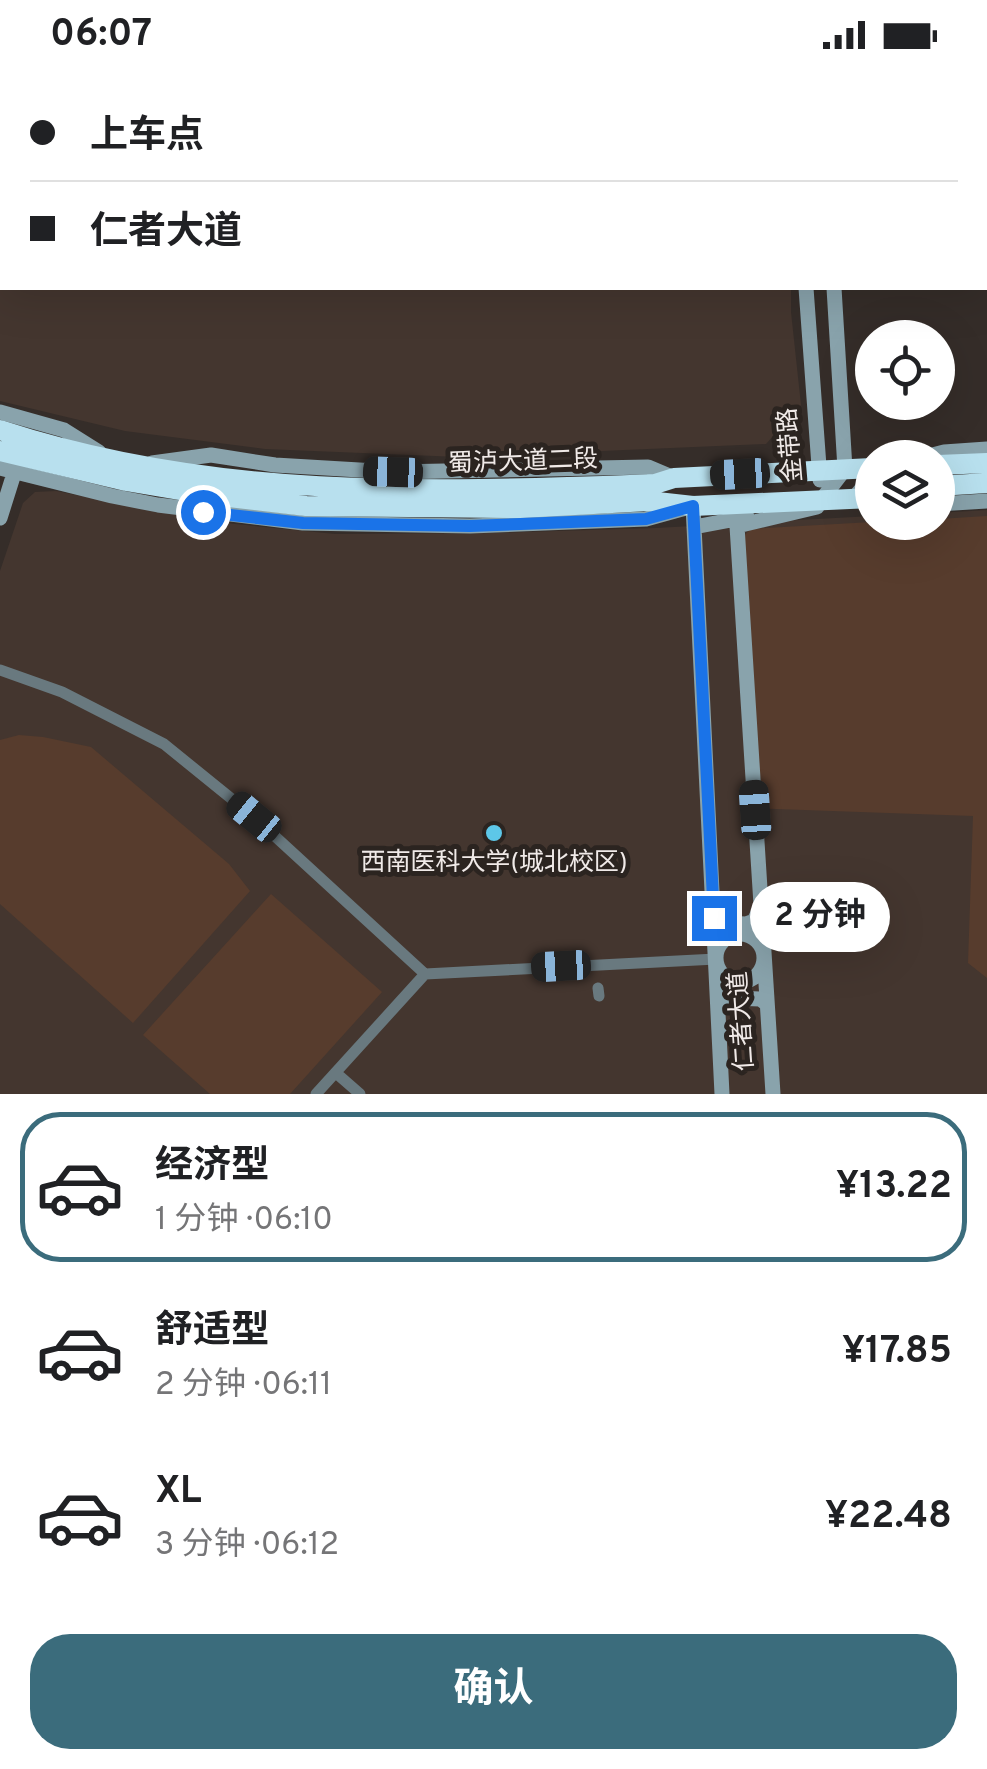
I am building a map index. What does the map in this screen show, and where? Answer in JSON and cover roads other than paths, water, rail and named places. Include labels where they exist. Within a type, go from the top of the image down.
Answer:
[{"type":"highway","name":"蜀泸大道二段","points":[[7,453],[111,460],[259,482],[349,490],[655,484],[674,478],[855,468]]},
{"type":"highway","name":"蜀泸大道二段","points":[[7,453],[126,481],[306,506],[520,508],[648,501],[696,513],[855,498]]},
{"type":"highway","points":[[955,465],[987,463]]},
{"type":"highway","points":[[696,513],[700,476]]},
{"type":"highway","points":[[955,485],[987,484]]},
{"type":"street","name":"金带路","points":[[806,290],[822,499]]},
{"type":"street","name":"金带路","points":[[822,499],[845,468],[834,290]]},
{"type":"street","points":[[0,412],[64,430],[111,460]]},
{"type":"street","points":[[955,451],[987,449]]},
{"type":"street","points":[[0,518],[7,453]]},
{"type":"street","points":[[696,513],[855,499]]},
{"type":"street","name":"仁者大道","points":[[773,1094],[738,526],[855,500]]},
{"type":"street","points":[[955,503],[987,501]]},
{"type":"street","name":"仁者大道","points":[[696,513],[722,1094]]},
{"type":"street","points":[[0,670],[62,692],[164,744],[254,817],[426,974]]},
{"type":"street","points":[[713,912],[722,923],[746,924],[754,921],[761,907]]},
{"type":"street","points":[[738,934],[759,943],[764,960],[758,974],[739,982],[723,975],[716,959],[722,942],[738,934]]},
{"type":"street","points":[[316,1094],[426,974],[716,959]]},
{"type":"street","points":[[718,1010],[732,998],[760,998],[767,1004]]},
{"type":"street","points":[[336,1073],[360,1094]]},
{"type":"place","name":"西南医科大学(城北校区)","points":[[494,833]]}]
